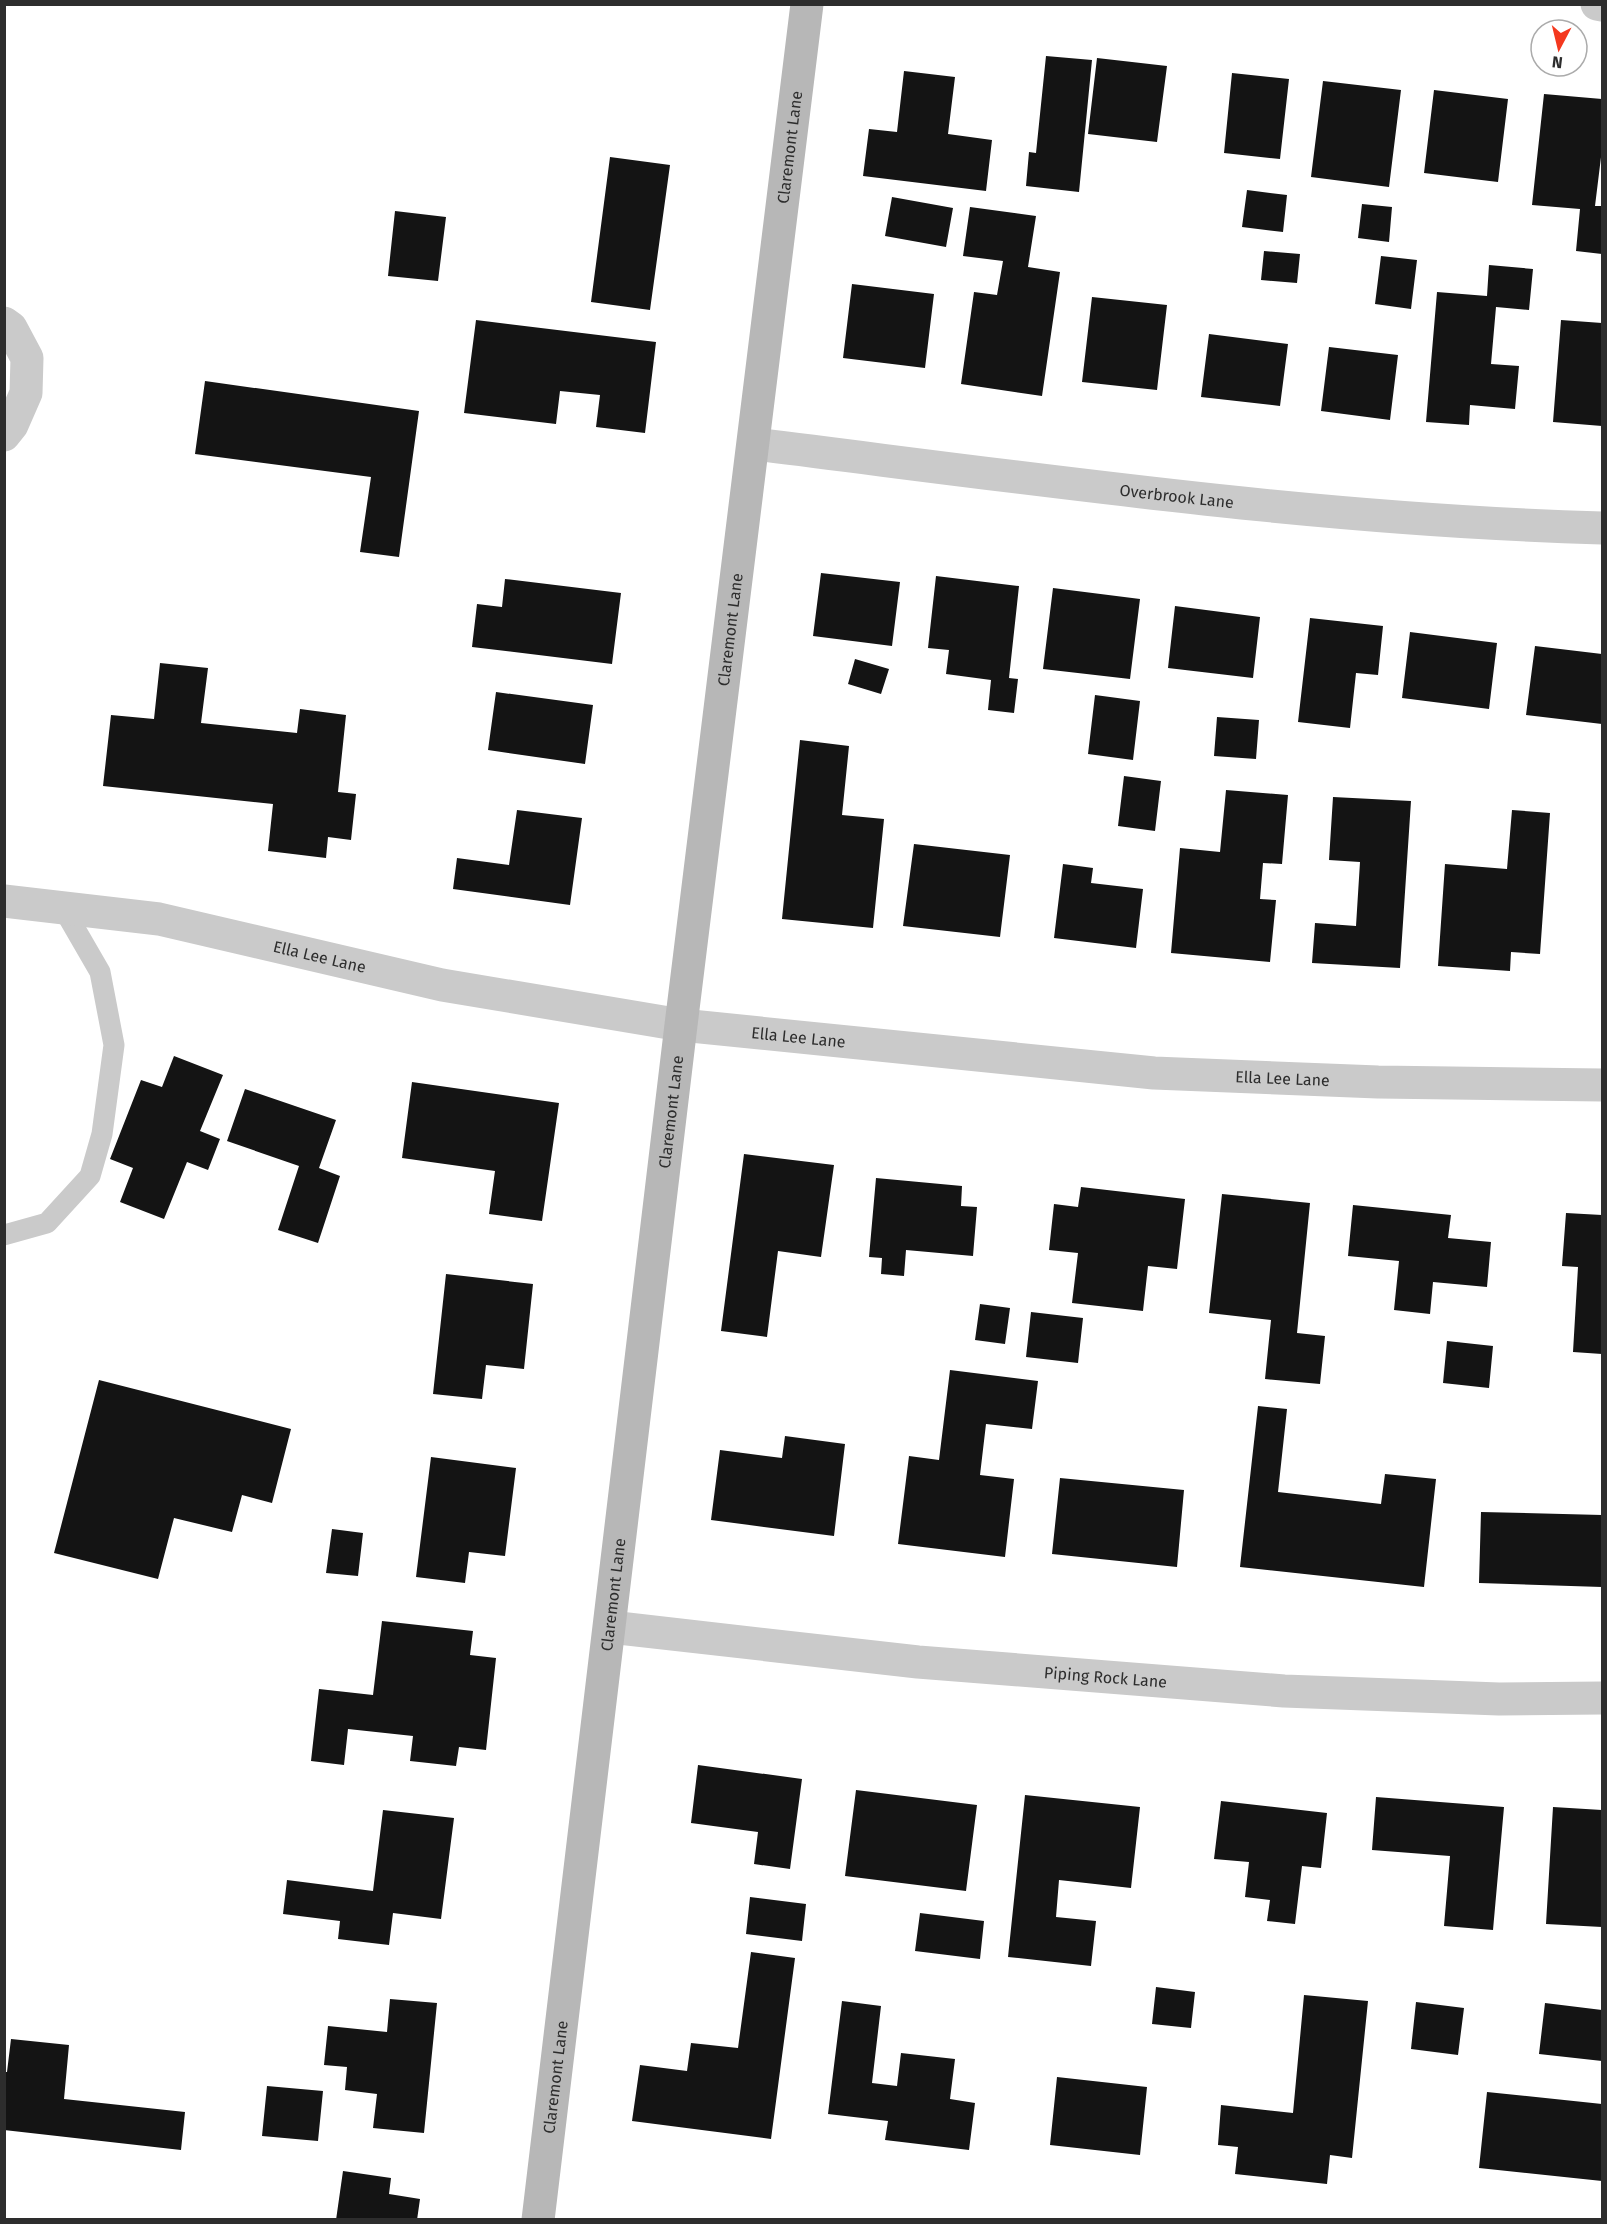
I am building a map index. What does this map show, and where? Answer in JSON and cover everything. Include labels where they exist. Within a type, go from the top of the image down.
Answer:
[{"type":"street","name":"Claremont Lane","points":[[538,2219],[681,1025],[807,4]]},
{"type":"street","points":[[1597,4],[1602,5]]},
{"type":"street","points":[[4,323],[11,328],[27,358],[26,393],[12,425],[4,435]]},
{"type":"street","name":"Overbrook Lane","points":[[754,444],[1206,500],[1426,519],[1602,528]]},
{"type":"street","name":"Ella Lee Lane","points":[[4,901],[159,919],[442,985],[681,1025],[1154,1073],[1378,1082],[1602,1085]]},
{"type":"street","name":"Piping Rock Lane","points":[[610,1627],[918,1662],[1284,1691],[1499,1699],[1602,1698]]},
{"type":"street","points":[[538,2219],[543,2220]]},
{"type":"lane","points":[[4,1235],[47,1222],[90,1176],[102,1134],[114,1045],[100,972],[63,908]]},
{"type":"building","points":[[1046,56],[1092,60],[1079,192],[1026,186],[1029,152],[1036,153]]},
{"type":"building","points":[[1097,58],[1167,66],[1157,142],[1088,134]]},
{"type":"building","points":[[904,71],[955,77],[948,134],[992,140],[986,191],[863,176],[869,129],[897,132]]},
{"type":"building","points":[[1232,73],[1289,79],[1280,159],[1224,153]]},
{"type":"building","points":[[1323,81],[1401,90],[1389,187],[1311,177]]},
{"type":"building","points":[[1434,90],[1508,99],[1498,182],[1424,173]]},
{"type":"building","points":[[1544,94],[1602,99],[1602,149],[1595,206],[1602,206],[1602,254],[1576,251],[1580,209],[1532,205]]},
{"type":"building","points":[[610,157],[670,165],[650,310],[591,302]]},
{"type":"building","points":[[1247,190],[1287,195],[1283,232],[1242,227]]},
{"type":"building","points":[[892,197],[953,208],[946,247],[885,236]]},
{"type":"building","points":[[1362,204],[1392,207],[1389,242],[1358,238]]},
{"type":"building","points":[[970,207],[1036,216],[1028,267],[1060,272],[1042,396],[961,384],[974,292],[997,295],[1003,261],[963,256]]},
{"type":"building","points":[[395,211],[446,217],[438,281],[388,276]]},
{"type":"building","points":[[1264,251],[1300,254],[1297,283],[1261,280]]},
{"type":"building","points":[[1381,256],[1417,260],[1411,309],[1375,304]]},
{"type":"building","points":[[1489,265],[1533,269],[1529,310],[1496,307],[1491,364],[1519,366],[1515,409],[1470,405],[1469,425],[1426,422],[1437,292],[1487,296]]},
{"type":"building","points":[[852,284],[934,294],[925,368],[843,358]]},
{"type":"building","points":[[1092,297],[1167,305],[1157,390],[1082,382]]},
{"type":"building","points":[[476,320],[656,342],[645,433],[596,427],[600,395],[560,391],[556,424],[464,413]]},
{"type":"building","points":[[1561,320],[1602,323],[1602,426],[1553,422]]},
{"type":"building","points":[[1209,334],[1288,344],[1280,406],[1201,397]]},
{"type":"building","points":[[1329,347],[1398,355],[1390,420],[1321,411]]},
{"type":"building","points":[[205,381],[419,411],[399,557],[360,552],[371,477],[195,454]]},
{"type":"building","points":[[821,573],[900,582],[892,646],[813,636]]},
{"type":"building","points":[[936,576],[1019,586],[1009,678],[1018,679],[1014,713],[988,710],[991,680],[946,674],[949,650],[928,648]]},
{"type":"building","points":[[505,579],[621,593],[612,664],[472,647],[477,604],[502,607]]},
{"type":"building","points":[[1053,588],[1140,599],[1130,679],[1043,669]]},
{"type":"building","points":[[1175,606],[1260,617],[1253,678],[1168,668]]},
{"type":"building","points":[[1310,618],[1383,626],[1378,675],[1356,673],[1350,728],[1298,722]]},
{"type":"building","points":[[1410,632],[1497,643],[1489,709],[1402,698]]},
{"type":"building","points":[[1535,646],[1602,654],[1602,724],[1526,715]]},
{"type":"building","points":[[855,659],[889,669],[881,694],[848,684]]},
{"type":"building","points":[[160,663],[208,668],[201,723],[297,733],[300,709],[346,715],[338,792],[356,794],[351,840],[328,837],[326,858],[268,851],[273,804],[103,786],[111,715],[154,719]]},
{"type":"building","points":[[496,692],[593,705],[585,764],[488,750]]},
{"type":"building","points":[[1095,695],[1140,701],[1133,760],[1088,754]]},
{"type":"building","points":[[1217,717],[1259,720],[1256,759],[1214,756]]},
{"type":"building","points":[[800,740],[849,746],[842,815],[884,819],[873,928],[782,919]]},
{"type":"building","points":[[1124,776],[1161,781],[1155,831],[1118,826]]},
{"type":"building","points":[[1226,790],[1288,795],[1282,864],[1263,863],[1260,899],[1276,900],[1270,962],[1171,953],[1180,848],[1220,852]]},
{"type":"building","points":[[1333,797],[1411,801],[1400,968],[1312,963],[1315,923],[1356,926],[1360,862],[1329,860]]},
{"type":"building","points":[[517,810],[582,818],[570,905],[453,889],[457,858],[509,865]]},
{"type":"building","points":[[1512,810],[1550,813],[1540,954],[1511,952],[1510,971],[1438,966],[1445,864],[1507,869]]},
{"type":"building","points":[[914,844],[1010,855],[1000,937],[903,926]]},
{"type":"building","points":[[1063,864],[1093,868],[1091,883],[1143,889],[1136,948],[1054,938]]},
{"type":"building","points":[[174,1056],[223,1075],[200,1131],[220,1139],[208,1170],[187,1162],[164,1219],[120,1202],[133,1168],[110,1159],[141,1080],[162,1087]]},
{"type":"building","points":[[412,1082],[559,1103],[542,1221],[489,1214],[495,1171],[402,1158]]},
{"type":"building","points":[[245,1089],[336,1120],[319,1168],[340,1176],[318,1243],[278,1230],[299,1166],[227,1141]]},
{"type":"building","points":[[744,1154],[834,1165],[821,1257],[778,1251],[767,1337],[721,1331]]},
{"type":"building","points":[[876,1178],[962,1186],[961,1206],[977,1207],[973,1256],[906,1250],[904,1276],[881,1274],[882,1258],[869,1257]]},
{"type":"building","points":[[1081,1187],[1185,1199],[1177,1269],[1148,1266],[1143,1311],[1072,1303],[1078,1253],[1049,1250],[1054,1204],[1078,1207]]},
{"type":"building","points":[[1222,1194],[1310,1203],[1297,1333],[1325,1336],[1320,1384],[1265,1379],[1271,1320],[1209,1313]]},
{"type":"building","points":[[1353,1205],[1451,1215],[1448,1238],[1491,1242],[1487,1287],[1433,1282],[1430,1314],[1394,1310],[1399,1261],[1348,1256]]},
{"type":"building","points":[[1566,1213],[1602,1215],[1602,1354],[1573,1352],[1578,1267],[1562,1266]]},
{"type":"building","points":[[446,1274],[533,1284],[524,1369],[486,1365],[482,1399],[433,1394]]},
{"type":"building","points":[[980,1304],[1010,1308],[1005,1344],[975,1340]]},
{"type":"building","points":[[1031,1312],[1083,1318],[1078,1363],[1026,1357]]},
{"type":"building","points":[[1447,1341],[1493,1346],[1489,1388],[1443,1383]]},
{"type":"building","points":[[950,1370],[1038,1381],[1032,1429],[986,1424],[980,1475],[1014,1479],[1005,1557],[898,1544],[909,1456],[939,1460]]},
{"type":"building","points":[[99,1380],[291,1429],[272,1503],[242,1495],[232,1532],[174,1518],[158,1579],[54,1553]]},
{"type":"building","points":[[1258,1406],[1287,1409],[1278,1492],[1381,1504],[1385,1474],[1436,1479],[1424,1587],[1240,1567]]},
{"type":"building","points":[[785,1436],[845,1444],[834,1536],[711,1520],[720,1450],[782,1458]]},
{"type":"building","points":[[431,1457],[516,1468],[505,1556],[469,1552],[465,1583],[416,1577]]},
{"type":"building","points":[[1060,1478],[1184,1490],[1177,1567],[1052,1554]]},
{"type":"building","points":[[1481,1512],[1602,1515],[1602,1587],[1479,1583]]},
{"type":"building","points":[[332,1529],[363,1533],[358,1576],[326,1573]]},
{"type":"building","points":[[382,1621],[473,1631],[470,1655],[496,1658],[486,1750],[459,1747],[456,1766],[410,1761],[413,1736],[348,1729],[344,1765],[311,1761],[319,1689],[373,1695]]},
{"type":"building","points":[[698,1765],[802,1779],[790,1869],[754,1864],[758,1832],[691,1823]]},
{"type":"building","points":[[856,1790],[977,1805],[966,1891],[845,1876]]},
{"type":"building","points":[[1025,1795],[1140,1807],[1131,1888],[1059,1880],[1056,1917],[1096,1921],[1091,1966],[1008,1957]]},
{"type":"building","points":[[1376,1797],[1504,1807],[1493,1930],[1444,1926],[1450,1856],[1372,1850]]},
{"type":"building","points":[[1221,1801],[1327,1813],[1321,1868],[1302,1866],[1295,1924],[1267,1921],[1270,1900],[1245,1897],[1249,1862],[1214,1859]]},
{"type":"building","points":[[1553,1807],[1602,1810],[1602,1927],[1546,1924]]},
{"type":"building","points":[[383,1810],[454,1818],[441,1919],[393,1913],[389,1945],[338,1939],[340,1921],[283,1914],[287,1880],[373,1891]]},
{"type":"building","points":[[750,1897],[806,1904],[802,1941],[746,1934]]},
{"type":"building","points":[[920,1913],[984,1921],[980,1959],[915,1951]]},
{"type":"building","points":[[751,1952],[795,1958],[771,2139],[632,2121],[640,2065],[687,2071],[691,2043],[738,2048]]},
{"type":"building","points":[[1156,1987],[1195,1992],[1191,2028],[1152,2024]]},
{"type":"building","points":[[1304,1995],[1368,2001],[1352,2158],[1330,2155],[1327,2184],[1235,2174],[1238,2147],[1218,2145],[1221,2105],[1293,2113]]},
{"type":"building","points":[[390,1999],[437,2003],[424,2133],[373,2128],[377,2094],[345,2090],[347,2067],[324,2065],[328,2026],[387,2032]]},
{"type":"building","points":[[842,2001],[881,2006],[872,2083],[897,2086],[901,2053],[955,2059],[950,2099],[975,2103],[969,2150],[885,2140],[888,2121],[828,2114]]},
{"type":"building","points":[[1416,2002],[1464,2008],[1458,2055],[1411,2049]]},
{"type":"building","points":[[1545,2003],[1602,2010],[1602,2061],[1539,2054]]},
{"type":"building","points":[[11,2039],[69,2045],[64,2099],[185,2112],[181,2150],[4,2130],[4,2072],[7,2072]]},
{"type":"building","points":[[1057,2077],[1147,2087],[1140,2155],[1050,2145]]},
{"type":"building","points":[[267,2086],[323,2091],[318,2141],[262,2136]]},
{"type":"building","points":[[1487,2092],[1602,2104],[1602,2181],[1479,2168]]},
{"type":"building","points":[[343,2171],[391,2178],[389,2194],[420,2199],[417,2220],[336,2220]]}]
